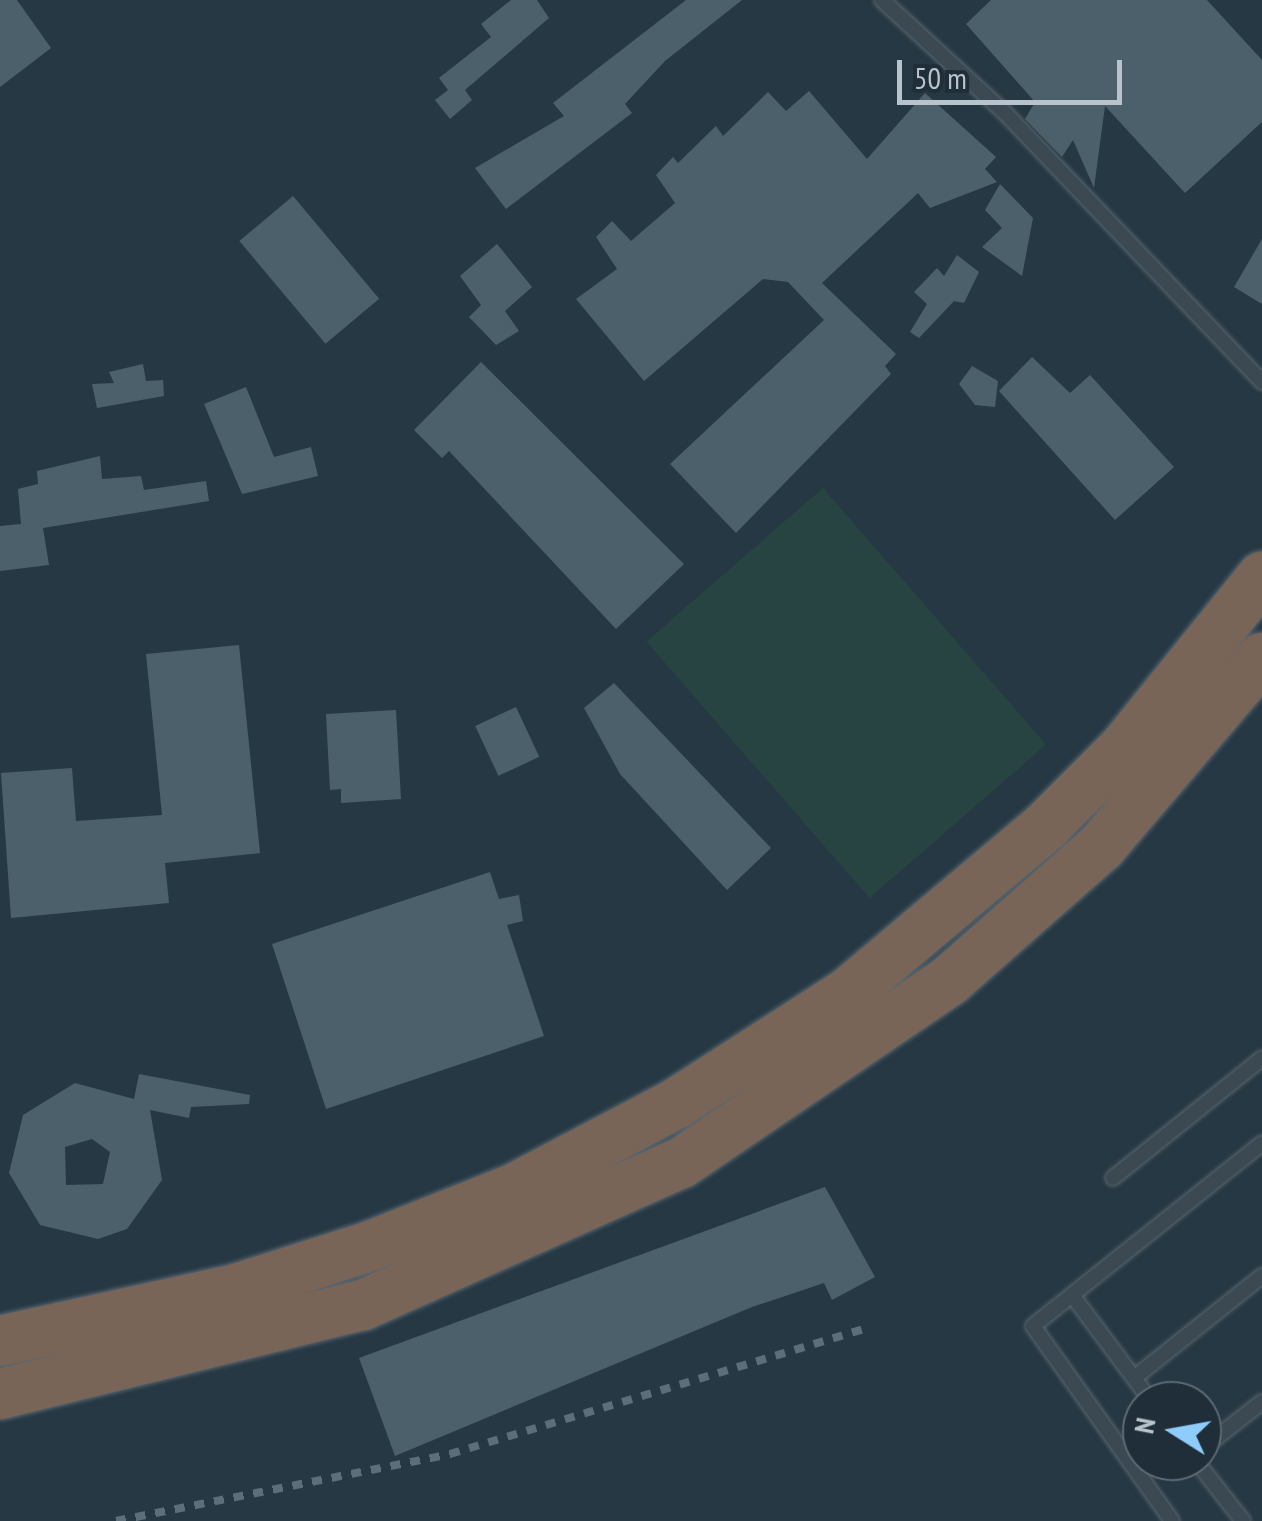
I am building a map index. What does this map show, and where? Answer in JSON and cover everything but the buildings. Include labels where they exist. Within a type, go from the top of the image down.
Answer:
[{"type":"highway","points":[[0,1341],[236,1289],[368,1247],[514,1188],[677,1104],[848,992],[1047,825],[1124,748],[1262,578]]},
{"type":"highway","points":[[0,1394],[363,1305],[455,1271],[680,1162],[950,980],[1101,847],[1262,658]]},
{"type":"lane","points":[[882,0],[1006,114],[1262,382]]},
{"type":"lane","points":[[1112,1178],[1262,1058]]},
{"type":"lane","points":[[1172,1521],[1033,1326],[1262,1143]]},
{"type":"lane","points":[[1134,1378],[1262,1276]]},
{"type":"lane","points":[[1072,1295],[1136,1381]]},
{"type":"lane","points":[[1222,1433],[1262,1402]]},
{"type":"lane","points":[[1212,1481],[1243,1521]]},
{"type":"green space","points":[[823,488],[1046,745],[869,898],[646,642]]},
{"type":"railway","points":[[116,1521],[450,1454],[868,1328]]}]
